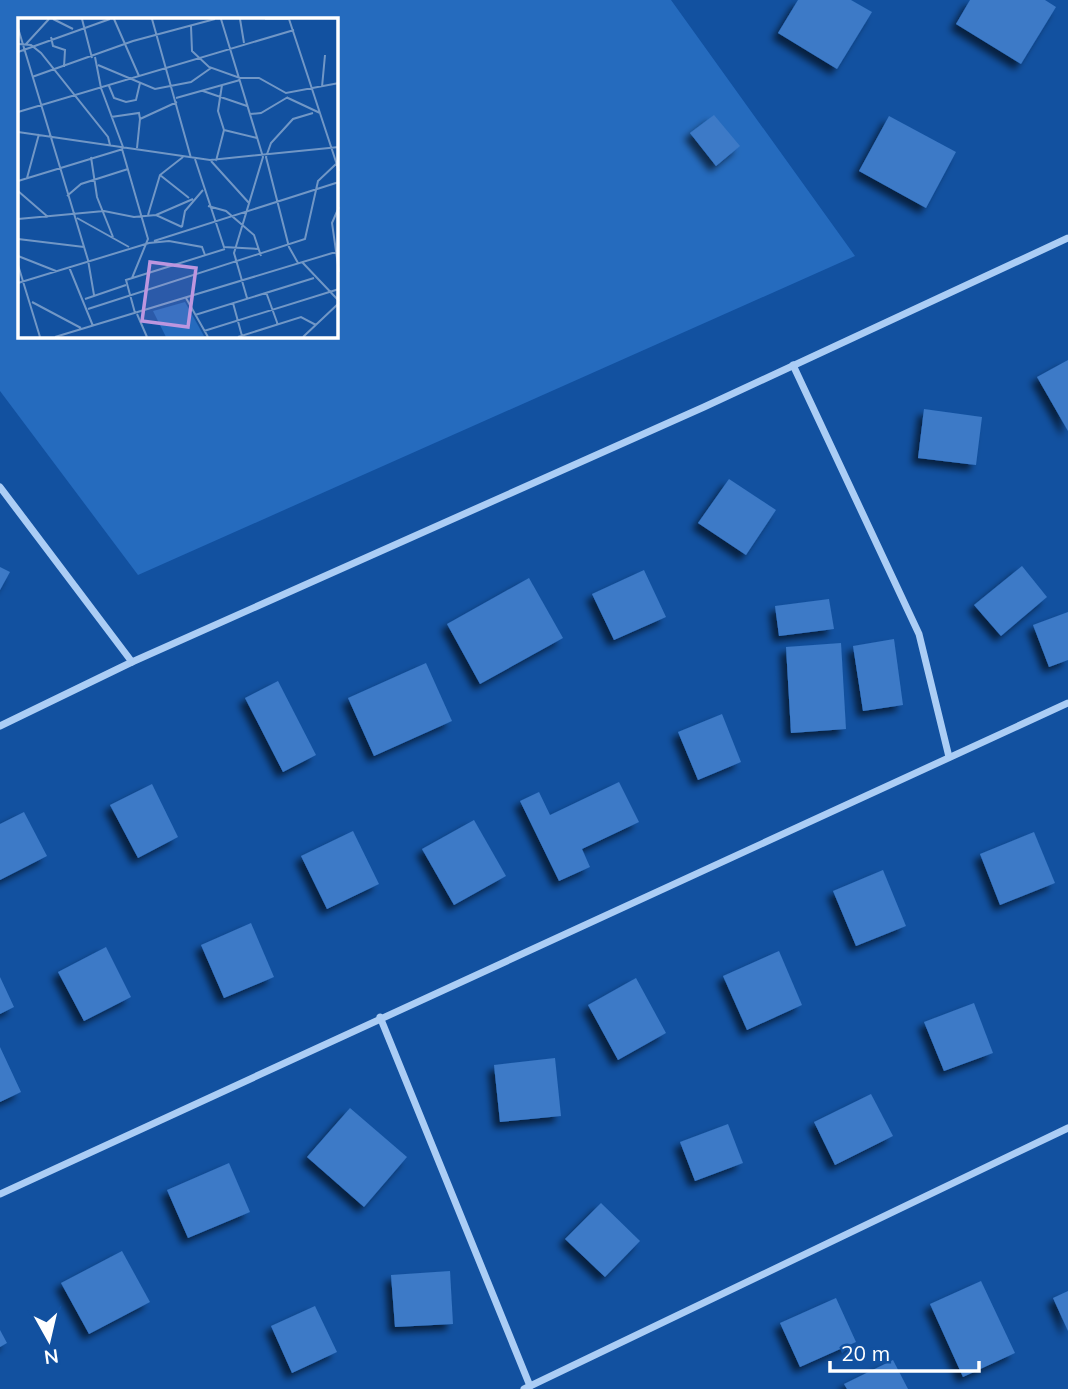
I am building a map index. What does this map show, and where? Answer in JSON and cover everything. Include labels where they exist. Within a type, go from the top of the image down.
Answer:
[{"type":"street","points":[[0,726],[132,662],[793,365],[1068,238]]},
{"type":"street","points":[[793,365],[919,634],[949,757]]},
{"type":"street","points":[[0,487],[132,662]]},
{"type":"street","points":[[0,1194],[1068,703]]},
{"type":"street","points":[[380,1017],[527,1388],[1068,1128]]},
{"type":"shaded area","points":[[0,0],[671,0],[855,256],[138,575],[0,391]]},
{"type":"building","points":[[798,0],[851,0],[872,12],[837,69],[778,33]]},
{"type":"building","points":[[970,0],[1045,0],[1056,7],[1021,64],[956,24]]},
{"type":"building","points":[[714,115],[740,146],[716,166],[690,133]]},
{"type":"building","points":[[889,116],[956,152],[926,208],[859,171]]},
{"type":"building","points":[[1068,360],[1068,431],[1037,377]]},
{"type":"building","points":[[924,409],[982,417],[976,465],[918,458]]},
{"type":"building","points":[[729,479],[776,510],[746,555],[698,523]]},
{"type":"building","points":[[1022,566],[1047,597],[1001,636],[974,605]]},
{"type":"building","points":[[0,567],[10,572],[0,590]]},
{"type":"building","points":[[644,570],[666,617],[614,640],[592,594]]},
{"type":"building","points":[[529,578],[563,638],[480,684],[447,624]]},
{"type":"building","points":[[829,599],[834,629],[779,636],[775,606]]},
{"type":"building","points":[[1068,612],[1068,660],[1049,667],[1033,625]]},
{"type":"building","points":[[894,639],[903,705],[863,711],[853,646]]},
{"type":"building","points":[[841,643],[846,729],[791,733],[786,647]]},
{"type":"building","points":[[426,663],[452,721],[374,756],[348,698]]},
{"type":"building","points":[[278,681],[316,755],[283,772],[245,698]]},
{"type":"building","points":[[722,714],[741,762],[698,780],[678,732]]},
{"type":"building","points":[[619,782],[639,822],[582,849],[590,867],[559,881],[520,801],[539,792],[550,815]]},
{"type":"building","points":[[152,784],[178,837],[138,858],[110,805]]},
{"type":"building","points":[[24,812],[47,856],[0,880],[0,824]]},
{"type":"building","points":[[474,820],[506,876],[454,905],[422,849]]},
{"type":"building","points":[[353,831],[379,884],[327,909],[301,856]]},
{"type":"building","points":[[1034,832],[1055,883],[1000,905],[980,854]]},
{"type":"building","points":[[883,870],[906,926],[856,946],[833,891]]},
{"type":"building","points":[[251,923],[274,977],[224,998],[201,945]]},
{"type":"building","points":[[106,947],[131,997],[84,1021],[58,972]]},
{"type":"building","points":[[779,951],[802,1005],[747,1030],[723,976]]},
{"type":"building","points":[[0,977],[14,1007],[0,1014]]},
{"type":"building","points":[[636,978],[666,1033],[618,1060],[588,1005]]},
{"type":"building","points":[[974,1003],[993,1053],[944,1071],[924,1022]]},
{"type":"building","points":[[0,1047],[21,1092],[0,1102]]},
{"type":"building","points":[[555,1058],[561,1116],[500,1122],[494,1065]]},
{"type":"building","points":[[871,1094],[893,1136],[835,1165],[814,1122]]},
{"type":"building","points":[[350,1108],[407,1157],[364,1207],[307,1157]]},
{"type":"building","points":[[728,1124],[743,1163],[695,1181],[680,1142]]},
{"type":"building","points":[[229,1163],[250,1212],[188,1238],[167,1190]]},
{"type":"building","points":[[601,1203],[640,1241],[605,1277],[565,1239]]},
{"type":"building","points":[[122,1251],[150,1302],[89,1334],[61,1283]]},
{"type":"building","points":[[450,1271],[453,1324],[395,1327],[391,1275]]},
{"type":"building","points":[[981,1281],[1015,1353],[963,1377],[930,1304]]},
{"type":"building","points":[[1068,1291],[1068,1331],[1053,1298]]},
{"type":"building","points":[[836,1298],[856,1342],[800,1367],[780,1323]]},
{"type":"building","points":[[315,1306],[337,1352],[292,1373],[271,1326]]},
{"type":"building","points":[[0,1330],[7,1343],[0,1347]]},
{"type":"building","points":[[893,1360],[908,1389],[847,1389],[844,1384]]}]
